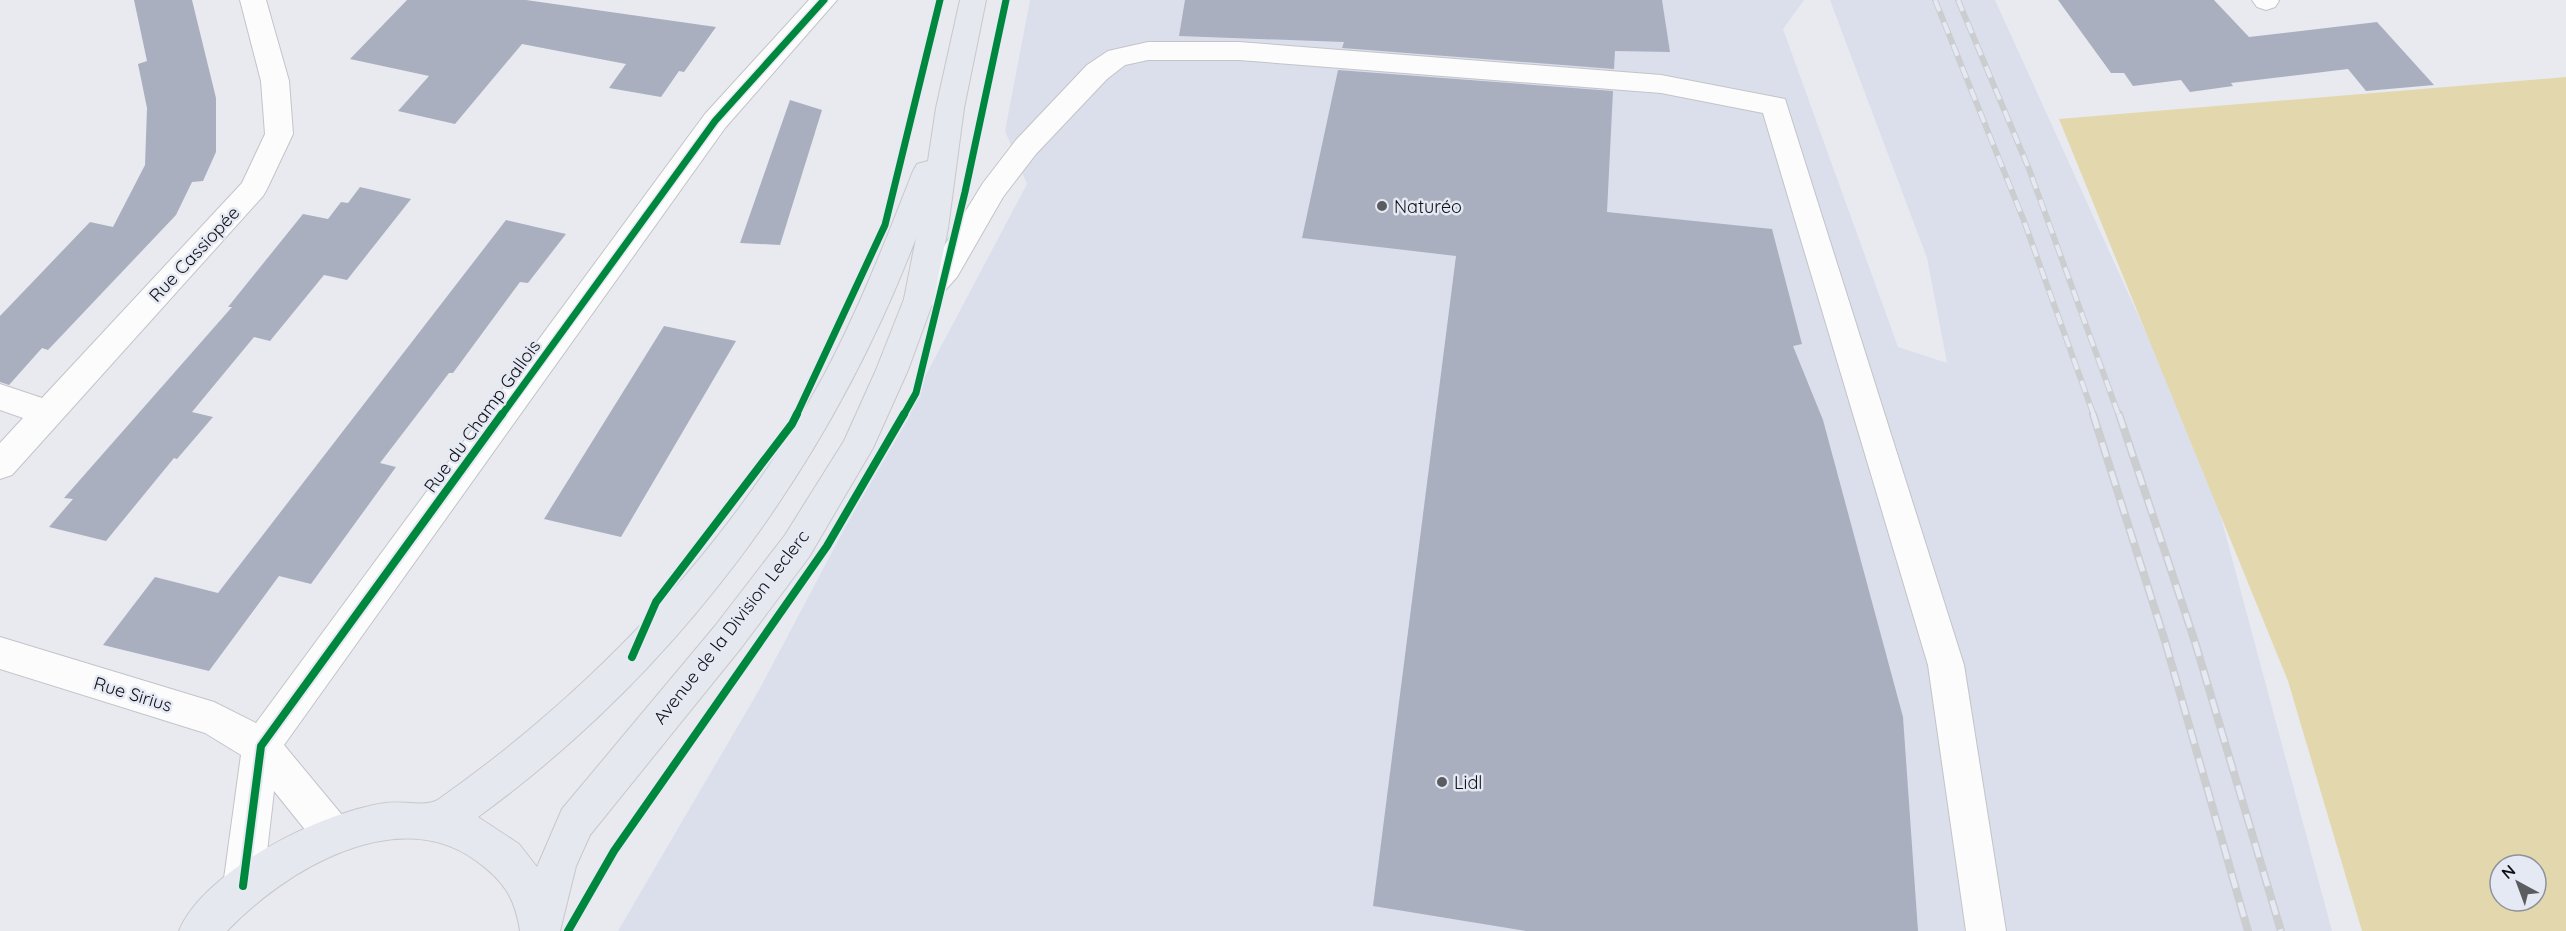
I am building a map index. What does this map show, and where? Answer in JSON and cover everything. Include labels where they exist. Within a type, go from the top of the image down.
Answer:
[{"type":"main road","name":"Avenue de la Division Leclerc","points":[[540,929],[557,865],[576,822],[728,637],[797,546],[851,458],[892,370],[919,299],[933,228],[950,108],[973,0]]},
{"type":"main road","name":"Avenue de la Division Leclerc","points":[[437,823],[498,779],[565,724],[632,657],[693,590],[751,518],[797,449],[834,386],[908,224],[950,108]]},
{"type":"main road","points":[[199,931],[212,915],[243,886],[287,856],[333,834],[369,824],[404,820],[437,823],[468,832],[494,847],[515,868],[531,894],[540,929]]},
{"type":"street","name":"Rue Cassiopée","points":[[0,465],[254,189],[279,134],[275,81],[253,0]]},
{"type":"street","name":"Rue du Champ Gallois","points":[[243,886],[261,746],[715,121],[824,0]]},
{"type":"street","points":[[919,299],[946,269],[993,190],[1026,147],[1097,72],[1117,57],[1148,51],[1239,51],[1660,84],[1775,106],[1946,664],[1986,931]]},
{"type":"street","points":[[0,397],[48,413]]},
{"type":"street","name":"Rue Sirius","points":[[0,653],[214,719],[261,746]]},
{"type":"street","points":[[261,746],[333,834]]},
{"type":"shaded area","points":[[1030,0],[1804,0],[1783,29],[1898,347],[1947,363],[1927,258],[1830,0],[1995,0],[2208,469],[2332,931],[618,931],[759,690],[1027,184],[1005,131]]},
{"type":"shaded area","points":[[2566,77],[2566,931],[2362,931],[2288,681],[2059,119]]},
{"type":"building","points":[[134,0],[192,0],[216,98],[216,152],[203,181],[192,182],[176,215],[48,350],[42,348],[9,385],[0,382],[0,316],[90,222],[113,227],[145,165],[147,108],[138,64],[147,61]]},
{"type":"building","points":[[407,0],[526,0],[716,27],[684,72],[679,71],[661,97],[609,88],[626,64],[522,44],[455,124],[398,111],[429,76],[350,59]]},
{"type":"building","points":[[1185,0],[1662,0],[1670,52],[1615,51],[1614,69],[1342,48],[1344,42],[1179,36]]},
{"type":"building","points":[[2058,0],[2214,0],[2249,37],[2377,22],[2434,85],[2366,91],[2348,69],[2231,83],[2233,86],[2190,92],[2181,80],[2133,86],[2124,73],[2111,73]]},
{"type":"building","points":[[1338,70],[1613,91],[1607,212],[1772,229],[1802,344],[1793,346],[1823,420],[1903,717],[1918,931],[1526,931],[1373,906],[1456,256],[1302,238]]},
{"type":"building","points":[[790,100],[822,110],[780,245],[740,243]]},
{"type":"building","points":[[360,187],[411,199],[347,280],[324,275],[270,341],[254,337],[192,412],[213,417],[177,459],[174,458],[106,541],[49,527],[73,499],[64,498],[232,307],[228,307],[303,214],[328,219],[341,202],[348,203]]},
{"type":"building","points":[[506,220],[566,234],[528,283],[520,282],[453,373],[449,373],[380,463],[396,467],[311,584],[279,576],[209,671],[103,645],[155,577],[218,593]]},
{"type":"building","points":[[664,326],[736,341],[621,537],[544,519]]},
{"type":"railway","points":[[1935,0],[2024,221],[2094,416]]},
{"type":"railway","points":[[1958,0],[2029,169],[2119,416]]},
{"type":"railway","points":[[2093,414],[2165,641],[2248,931]]},
{"type":"railway","points":[[2119,414],[2195,642],[2281,931]]},
{"type":"cycle path","points":[[243,886],[261,746],[715,121],[824,0]]},
{"type":"cycle path","points":[[632,657],[656,602],[792,424],[885,225],[940,0]]},
{"type":"cycle path","points":[[568,931],[614,851],[827,546],[916,393],[965,192],[1006,0]]},
{"type":"place","name":"Naturéo","points":[[1382,206]]},
{"type":"place","name":"Lidl","points":[[1442,782]]}]
